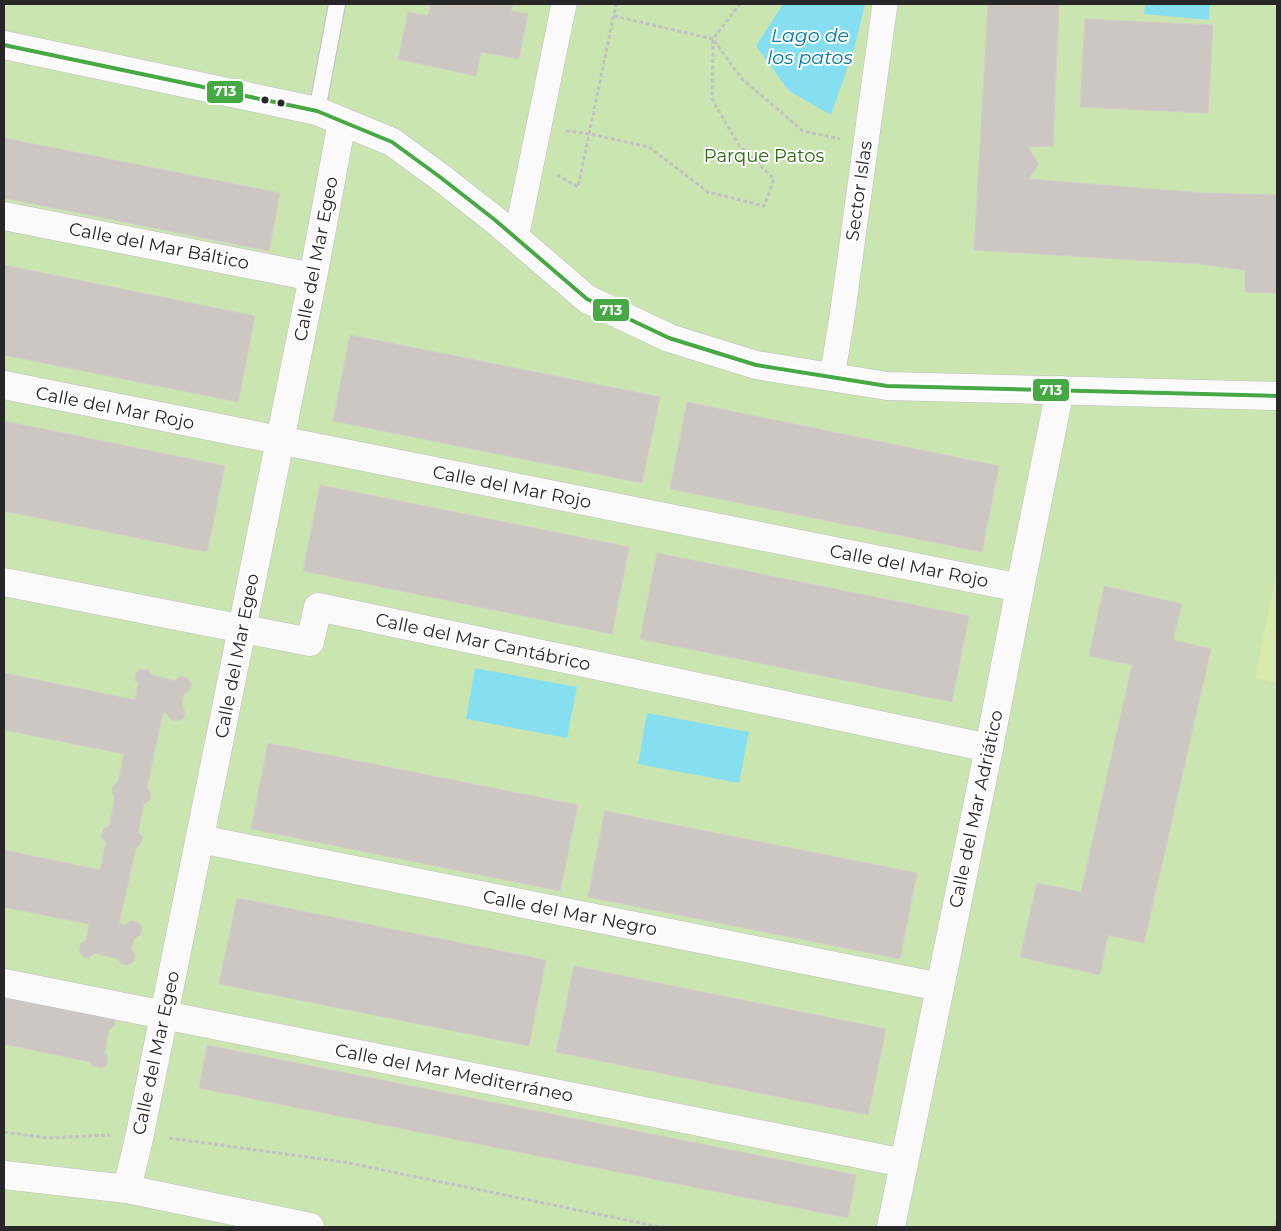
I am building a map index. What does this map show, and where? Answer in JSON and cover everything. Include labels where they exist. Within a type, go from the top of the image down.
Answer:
[{"type":"street","points":[[516,238],[564,4]]},
{"type":"street","name":"Sector Islas","points":[[832,377],[842,317],[884,4]]},
{"type":"street","points":[[4,46],[316,111],[392,142],[440,177],[516,238],[587,299],[669,338],[756,366],[887,386],[1277,396]]},
{"type":"street","name":"Calle del Mar Egeo","points":[[127,1189],[200,839],[313,277],[342,122]]},
{"type":"street","name":"Calle del Mar Báltico","points":[[4,216],[313,277]]},
{"type":"street","name":"Calle del Mar Rojo","points":[[4,385],[1020,588]]},
{"type":"street","name":"Calle del Mar Adriático","points":[[891,1227],[1060,390]]},
{"type":"street","name":"Calle del Mar Cantábrico","points":[[4,582],[310,642],[318,607],[989,748]]},
{"type":"street","name":"Calle del Mar Negro","points":[[200,839],[940,987]]},
{"type":"street","name":"Calle del Mar Mediterráneo","points":[[4,983],[904,1163]]},
{"type":"street","points":[[4,1175],[127,1189],[310,1227]]},
{"type":"lane","points":[[316,111],[338,4]]},
{"type":"path","points":[[554,173],[578,188],[616,4]]},
{"type":"path","points":[[539,127],[590,134],[649,147],[708,192],[764,206],[774,179],[738,144],[712,99],[713,39],[740,4]]},
{"type":"path","points":[[614,16],[713,39],[742,79],[802,131],[865,144]]},
{"type":"path","points":[[4,1132],[47,1138],[140,1134],[344,1162],[660,1227]]},
{"type":"path","points":[[1275,1227],[1277,1223]]},
{"type":"green space","name":"Parque Patos","points":[[4,4],[1277,4],[1277,1227],[4,1227]]},
{"type":"green space","points":[[1277,571],[1277,683],[1255,678]]},
{"type":"water","name":"Lago de los patos","points":[[783,4],[865,4],[855,46],[831,115],[789,91],[756,46]]},
{"type":"water","points":[[1145,4],[1210,4],[1209,20],[1144,14]]},
{"type":"water","points":[[475,668],[577,687],[567,738],[466,719]]},
{"type":"water","points":[[647,713],[749,732],[739,783],[638,764]]},
{"type":"building","points":[[431,4],[513,4],[511,11],[528,14],[519,59],[481,52],[476,76],[398,59],[408,12],[428,16]]},
{"type":"building","points":[[988,4],[1059,4],[1053,146],[1028,147],[1039,165],[1028,179],[1203,193],[1277,195],[1277,293],[1245,292],[1245,270],[1199,264],[974,250]]},
{"type":"building","points":[[1085,19],[1213,25],[1208,113],[1080,107]]},
{"type":"building","points":[[4,138],[280,193],[269,251],[4,198]]},
{"type":"building","points":[[4,265],[255,316],[238,402],[4,355]]},
{"type":"building","points":[[350,335],[660,397],[642,483],[333,421]]},
{"type":"building","points":[[687,402],[999,466],[982,552],[670,489]]},
{"type":"building","points":[[4,421],[225,466],[207,552],[4,511]]},
{"type":"building","points":[[320,485],[629,547],[612,634],[303,571]]},
{"type":"building","points":[[657,553],[969,616],[952,702],[640,639]]},
{"type":"building","points":[[1104,586],[1182,604],[1173,640],[1211,649],[1144,943],[1108,935],[1100,975],[1020,957],[1037,883],[1081,892],[1132,665],[1089,656]]},
{"type":"building","points":[[141,669],[148,670],[152,675],[175,681],[180,676],[187,678],[191,683],[190,689],[184,694],[182,705],[185,711],[184,718],[178,721],[171,720],[167,714],[163,713],[147,788],[151,793],[150,800],[144,804],[138,832],[143,837],[136,848],[119,923],[125,925],[131,920],[137,922],[142,927],[140,935],[134,939],[131,949],[135,954],[134,961],[128,965],[121,964],[118,959],[94,953],[89,958],[83,957],[79,951],[81,943],[86,940],[89,924],[4,907],[4,850],[100,870],[106,842],[101,837],[103,829],[109,826],[115,797],[112,793],[113,786],[118,782],[124,754],[4,730],[4,673],[135,700],[138,684],[135,680],[136,673]]},
{"type":"building","points":[[268,743],[578,805],[560,891],[251,829]]},
{"type":"building","points":[[605,811],[917,873],[900,959],[588,897]]},
{"type":"building","points":[[237,898],[546,960],[529,1046],[219,984]]},
{"type":"building","points":[[574,966],[886,1029],[868,1115],[556,1052]]},
{"type":"building","points":[[4,995],[116,1019],[114,1026],[109,1030],[105,1052],[108,1057],[107,1065],[102,1068],[93,1066],[90,1062],[4,1044]]},
{"type":"building","points":[[207,1045],[856,1175],[848,1218],[199,1088]]},
{"type":"transit line","name":"713","points":[[4,45],[317,111],[392,142],[495,220],[587,299],[669,338],[756,365],[887,386],[1277,396]]}]
